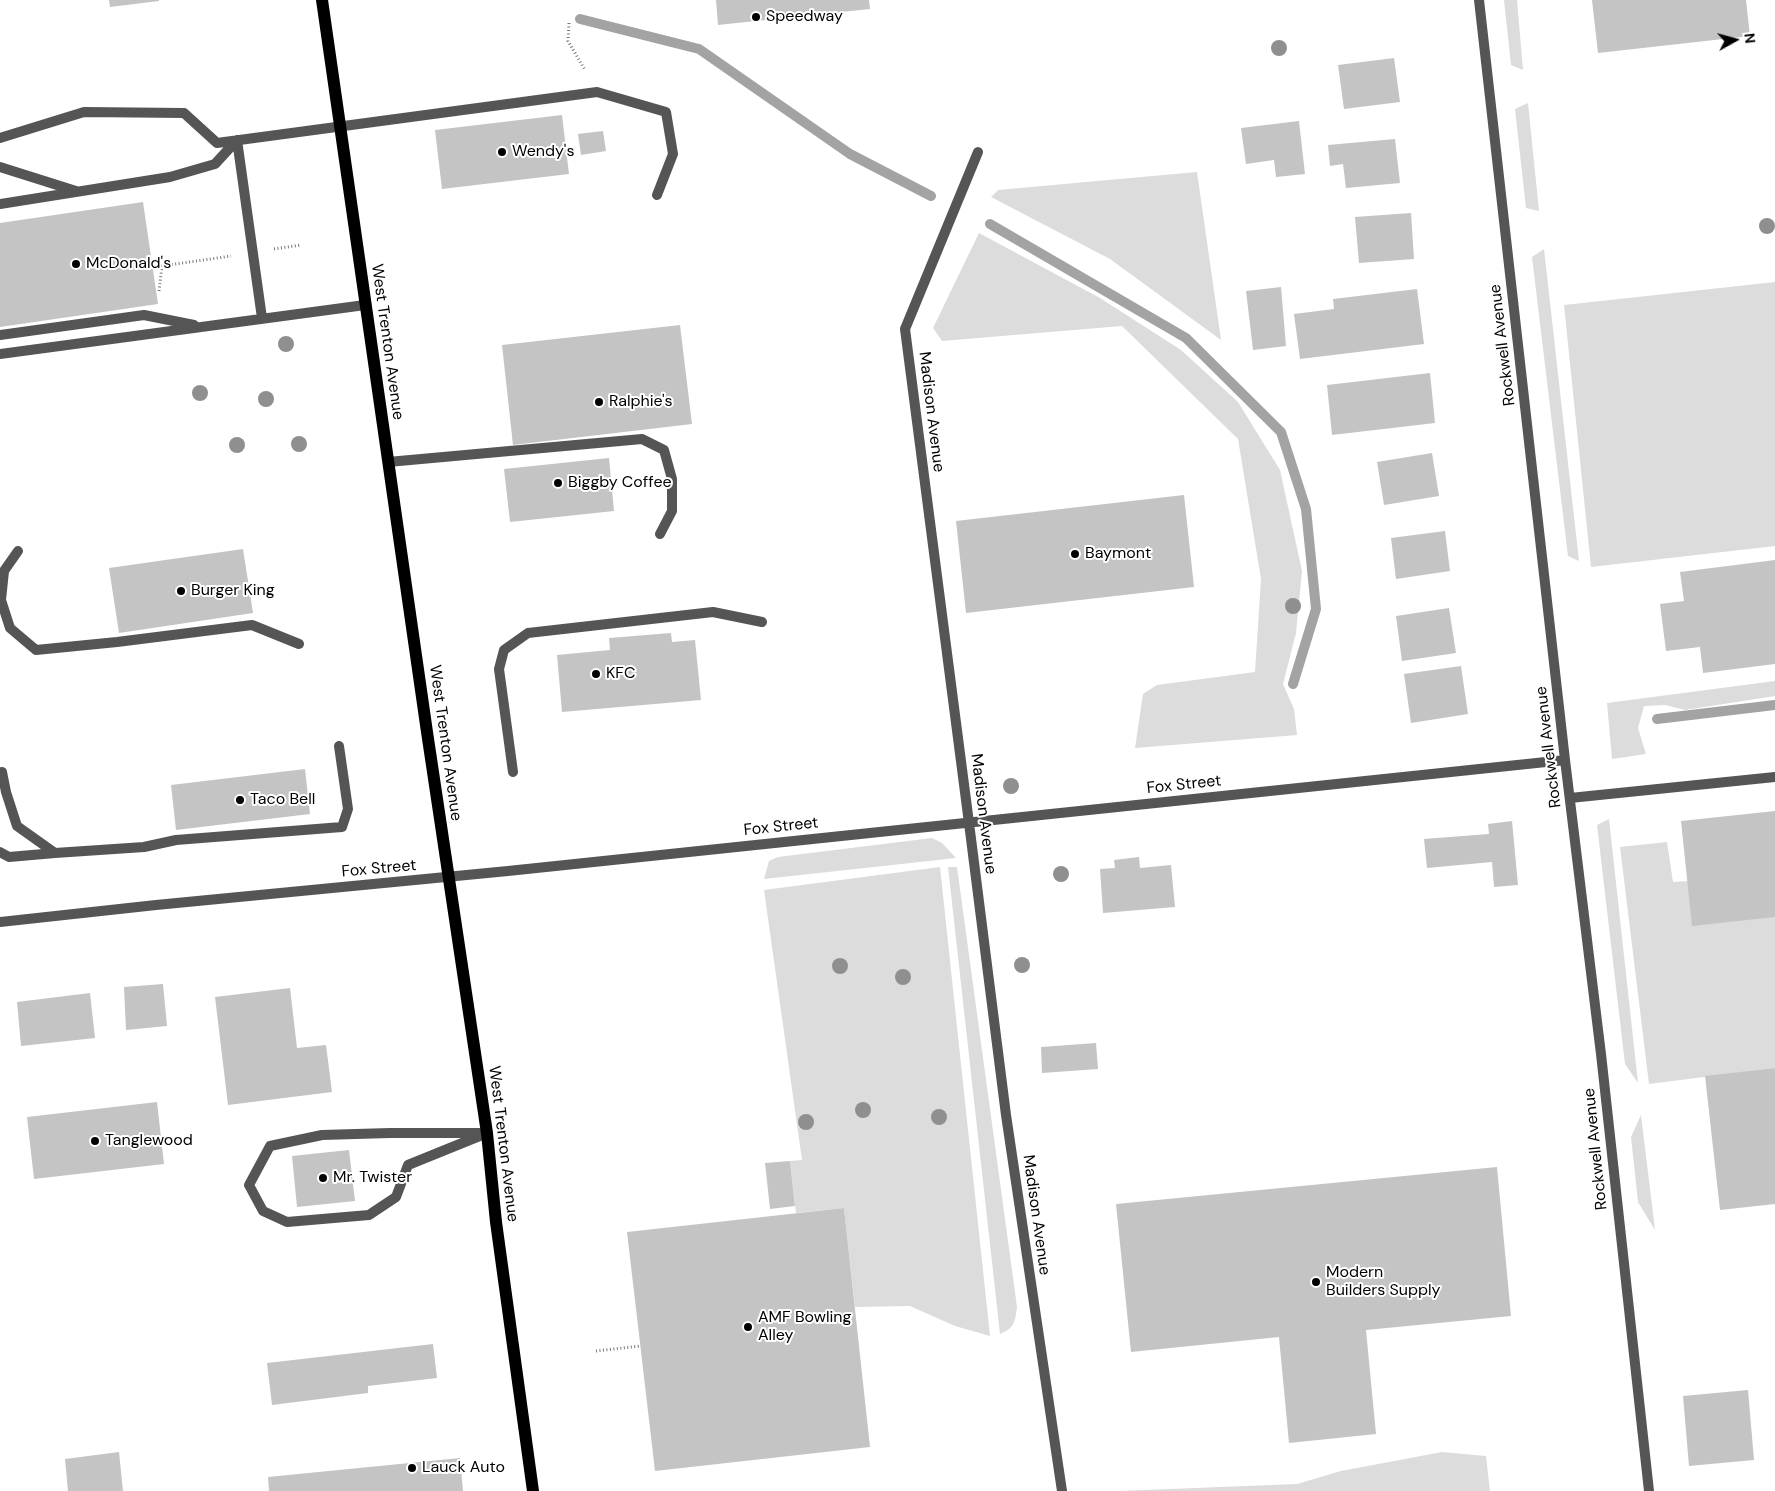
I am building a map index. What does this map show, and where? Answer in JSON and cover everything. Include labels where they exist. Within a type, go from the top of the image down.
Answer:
[{"type":"main road","name":"West Trenton Avenue","points":[[322,0],[448,878],[487,1133],[496,1222],[533,1491]]},
{"type":"street","name":"Rockwell Avenue","points":[[1479,0],[1565,760],[1601,1054],[1649,1491]]},
{"type":"street","points":[[0,138],[84,112],[184,113],[217,143],[598,92],[666,112],[672,154],[657,195]]},
{"type":"street","points":[[0,204],[170,177],[215,164],[237,140]]},
{"type":"street","points":[[237,140],[262,318]]},
{"type":"street","name":"Madison Avenue","points":[[978,152],[905,329],[1006,1115],[1062,1491]]},
{"type":"street","points":[[0,167],[79,192]]},
{"type":"street","points":[[0,354],[365,305]]},
{"type":"street","points":[[0,335],[144,316],[203,327]]},
{"type":"street","points":[[388,462],[642,439],[664,450],[672,479],[672,512],[660,534]]},
{"type":"street","points":[[18,551],[4,571],[1,600],[10,628],[36,650],[252,625],[298,644]]},
{"type":"street","points":[[513,772],[499,669],[504,650],[528,632],[713,612],[762,622]]},
{"type":"street","points":[[0,852],[10,857],[144,847],[176,840],[342,826],[348,809],[339,746]]},
{"type":"street","name":"Fox Street","points":[[0,922],[156,905],[448,878],[1565,760]]},
{"type":"street","points":[[2,772],[17,826],[55,853]]},
{"type":"street","points":[[1570,798],[1775,777]]},
{"type":"street","points":[[487,1133],[408,1165],[396,1197],[368,1214],[287,1222],[263,1211],[249,1185],[270,1146],[322,1135],[487,1133]]},
{"type":"path","points":[[569,24],[568,41],[598,92]]},
{"type":"path","points":[[159,291],[162,266],[300,245]]},
{"type":"path","points":[[596,1351],[640,1346]]},
{"type":"shaded area","points":[[1504,0],[1517,0],[1523,70],[1511,65]]},
{"type":"shaded area","points":[[1528,103],[1539,211],[1526,208],[1515,109]]},
{"type":"shaded area","points":[[1197,172],[1221,340],[1110,259],[991,197],[998,190]]},
{"type":"shaded area","points":[[979,233],[1100,298],[1181,350],[1238,402],[1280,470],[1302,571],[1296,633],[1283,684],[1294,709],[1297,735],[1135,748],[1143,694],[1157,685],[1255,672],[1261,579],[1238,439],[1122,326],[942,341],[933,328]]},
{"type":"shaded area","points":[[1544,249],[1579,561],[1568,556],[1532,257]]},
{"type":"shaded area","points":[[1775,282],[1775,546],[1591,567],[1564,305]]},
{"type":"shaded area","points":[[1775,681],[1775,696],[1685,710],[1665,705],[1644,706],[1638,728],[1646,754],[1612,759],[1607,703]]},
{"type":"shaded area","points":[[1609,819],[1638,1083],[1625,1064],[1597,825]]},
{"type":"shaded area","points":[[932,838],[942,843],[956,858],[764,879],[769,861],[778,857]]},
{"type":"shaded area","points":[[1667,842],[1673,882],[1687,881],[1775,917],[1775,1068],[1649,1084],[1620,847]]},
{"type":"shaded area","points":[[940,867],[990,1336],[955,1326],[910,1306],[855,1307],[844,1208],[796,1213],[790,1161],[802,1160],[764,890]]},
{"type":"shaded area","points":[[948,867],[957,867],[1017,1307],[1013,1324],[1009,1329],[1000,1334]]},
{"type":"shaded area","points":[[1641,1115],[1655,1230],[1638,1202],[1631,1137]]},
{"type":"shaded area","points":[[1442,1452],[1486,1456],[1490,1491],[1119,1491],[1297,1484],[1341,1471]]},
{"type":"building","points":[[109,0],[159,0],[159,1],[110,7]]},
{"type":"building","name":"Speedway","points":[[716,0],[869,0],[870,9],[718,25]]},
{"type":"building","points":[[1592,0],[1746,0],[1750,36],[1598,53]]},
{"type":"building","points":[[1394,58],[1400,102],[1344,109],[1338,65]]},
{"type":"building","name":"Wendy's","points":[[562,115],[569,174],[442,189],[435,130]]},
{"type":"building","points":[[1299,121],[1305,174],[1276,177],[1274,160],[1246,164],[1241,128]]},
{"type":"building","points":[[603,131],[606,151],[581,155],[578,134]]},
{"type":"building","points":[[1395,139],[1400,183],[1346,188],[1343,164],[1330,166],[1328,145]]},
{"type":"building","name":"McDonald's","points":[[143,202],[158,304],[0,327],[0,223]]},
{"type":"building","points":[[1411,213],[1414,259],[1359,263],[1355,217]]},
{"type":"building","points":[[1281,287],[1286,346],[1253,350],[1246,291]]},
{"type":"building","points":[[1417,289],[1424,344],[1300,359],[1294,314],[1334,309],[1333,299]]},
{"type":"building","name":"Ralphie's","points":[[680,325],[692,424],[513,445],[502,345]]},
{"type":"building","points":[[1430,373],[1435,423],[1332,435],[1327,385]]},
{"type":"building","points":[[1432,453],[1439,496],[1384,505],[1377,462]]},
{"type":"building","name":"Biggby Coffee","points":[[609,458],[614,511],[510,522],[504,469]]},
{"type":"building","name":"Baymont","points":[[1184,495],[1194,587],[966,613],[956,521]]},
{"type":"building","points":[[1445,531],[1450,571],[1396,579],[1391,538]]},
{"type":"building","name":"Burger King","points":[[243,549],[253,613],[119,633],[109,568]]},
{"type":"building","points":[[1775,560],[1775,664],[1703,673],[1700,647],[1666,651],[1660,604],[1684,601],[1680,572]]},
{"type":"building","points":[[1449,608],[1456,653],[1402,661],[1396,616]]},
{"type":"building","points":[[671,633],[672,642],[695,640],[701,700],[562,712],[557,655],[610,650],[609,638]]},
{"type":"building","points":[[1461,666],[1468,714],[1411,723],[1404,674]]},
{"type":"building","name":"Taco Bell","points":[[305,769],[310,814],[176,830],[171,785]]},
{"type":"building","points":[[1775,811],[1775,917],[1692,926],[1681,821]]},
{"type":"building","points":[[1512,821],[1518,885],[1494,887],[1492,862],[1427,868],[1424,839],[1489,834],[1488,824]]},
{"type":"building","points":[[1139,857],[1140,868],[1171,865],[1175,907],[1103,913],[1100,869],[1115,868],[1114,860]]},
{"type":"building","points":[[163,984],[167,1026],[126,1030],[124,987]]},
{"type":"building","points":[[290,988],[297,1048],[326,1045],[332,1092],[228,1105],[215,997]]},
{"type":"building","points":[[90,993],[95,1038],[21,1046],[17,1002]]},
{"type":"building","points":[[1096,1043],[1098,1069],[1042,1073],[1041,1047]]},
{"type":"building","points":[[1775,1068],[1775,1204],[1720,1210],[1705,1076]]},
{"type":"building","name":"Tanglewood","points":[[157,1102],[164,1164],[34,1179],[27,1117]]},
{"type":"building","name":"Mr. Twister","points":[[349,1150],[355,1201],[297,1207],[292,1156]]},
{"type":"building","points":[[790,1161],[795,1206],[770,1209],[765,1163]]},
{"type":"building","name":"Modern Builders Supply","points":[[1497,1167],[1511,1316],[1366,1330],[1376,1434],[1289,1443],[1279,1337],[1131,1352],[1116,1204]]},
{"type":"building","name":"AMF Bowling Alley","points":[[844,1208],[870,1447],[655,1471],[627,1232]]},
{"type":"building","points":[[433,1344],[437,1378],[368,1386],[368,1393],[272,1405],[267,1363]]},
{"type":"building","points":[[1748,1390],[1754,1460],[1689,1466],[1683,1396]]},
{"type":"building","points":[[119,1452],[123,1491],[68,1491],[65,1459]]},
{"type":"building","name":"Lauck Auto","points":[[460,1458],[463,1491],[269,1491],[268,1477]]},
{"type":"waterway","points":[[580,19],[699,49],[850,154],[931,196]]},
{"type":"waterway","points":[[990,224],[1186,338],[1281,432],[1306,509],[1316,609],[1293,684]]},
{"type":"waterway","points":[[1657,719],[1775,705]]},
{"type":"place","name":"Speedway","points":[[756,17]]},
{"type":"place","name":"Wendy's","points":[[502,152]]},
{"type":"place","name":"McDonald's","points":[[76,264]]},
{"type":"place","name":"Ralphie's","points":[[599,402]]},
{"type":"place","name":"Biggby Coffee","points":[[558,483]]},
{"type":"place","name":"Baymont","points":[[1075,554]]},
{"type":"place","name":"Burger King","points":[[181,591]]},
{"type":"place","name":"KFC","points":[[596,674]]},
{"type":"place","name":"Taco Bell","points":[[240,800]]},
{"type":"place","name":"Tanglewood","points":[[95,1141]]},
{"type":"place","name":"Mr. Twister","points":[[323,1178]]},
{"type":"place","name":"Modern Builders Supply","points":[[1316,1282]]},
{"type":"place","name":"AMF Bowling Alley","points":[[748,1327]]},
{"type":"place","name":"Lauck Auto","points":[[412,1468]]}]
